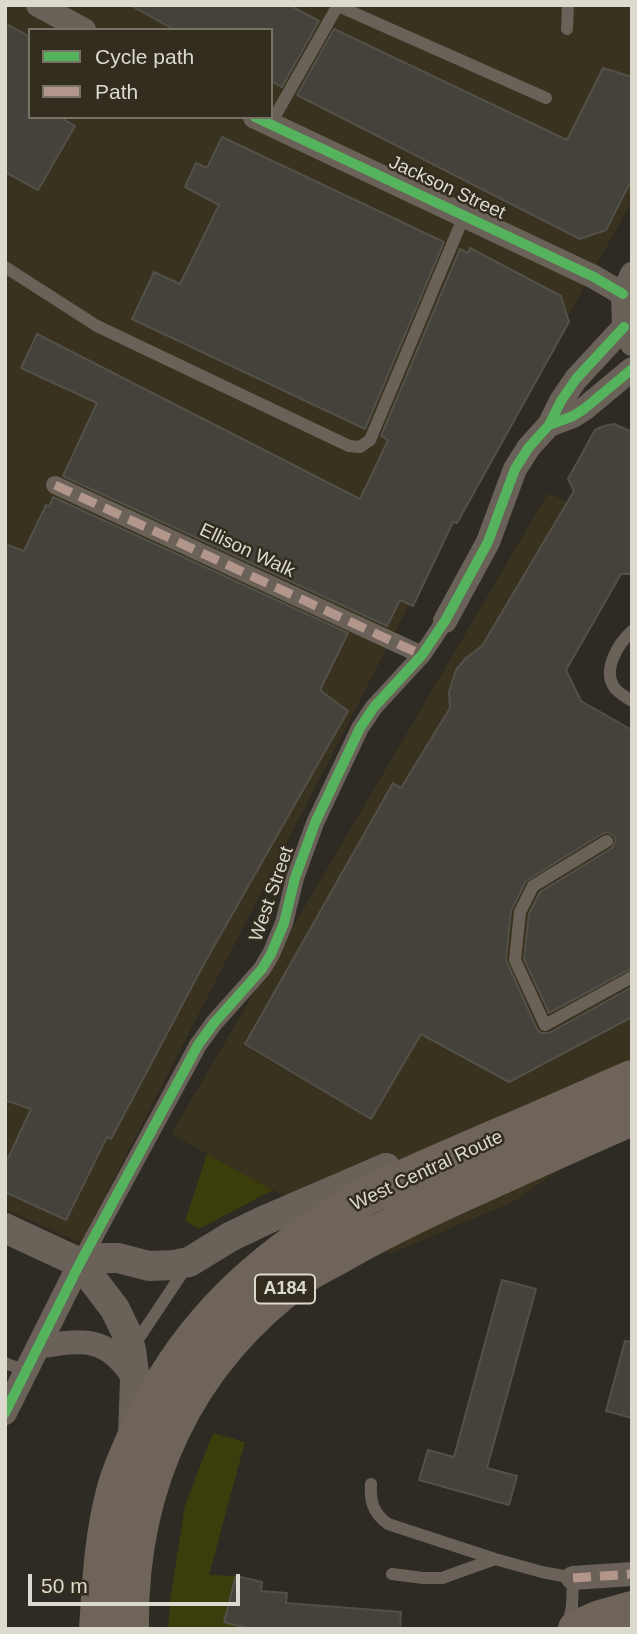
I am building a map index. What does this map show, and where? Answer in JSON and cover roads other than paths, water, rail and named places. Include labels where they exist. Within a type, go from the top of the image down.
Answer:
[{"type":"highway","name":"West Central Route","points":[[98,1629],[103,1546],[115,1490],[133,1443],[155,1396],[192,1339],[227,1300],[268,1262],[300,1238],[363,1198],[632,1079]]},
{"type":"highway","name":"West Central Route","points":[[130,1629],[129,1605],[136,1535],[155,1466],[188,1398],[231,1339],[261,1309],[303,1274],[385,1228],[632,1117]]},
{"type":"highway","points":[[576,1629],[632,1610]]},
{"type":"street","points":[[38,5],[80,28]]},
{"type":"street","name":"Jackson Street","points":[[263,121],[594,277],[627,284]]},
{"type":"street","points":[[627,284],[628,335]]},
{"type":"street","name":"West Street","points":[[5,1413],[16,1367],[38,1347],[80,1263],[198,1045],[271,954],[284,923],[295,878],[315,823],[360,728],[374,707],[422,654],[445,621],[488,542],[515,469],[528,447],[549,425],[576,379],[628,335]]},
{"type":"street","name":"West Street","points":[[549,425],[573,416],[632,369]]},
{"type":"street","name":"Ellison Walk","points":[[55,485],[422,654]]},
{"type":"street","points":[[80,1263],[104,1258],[118,1258],[149,1266],[189,1262],[263,1221],[418,1154],[562,1111]]},
{"type":"street","points":[[5,1228],[80,1263],[115,1310],[131,1350],[135,1380],[133,1443]]},
{"type":"street","points":[[38,1347],[75,1342],[102,1346],[125,1364],[135,1380]]},
{"type":"street","points":[[573,1578],[632,1574]]},
{"type":"lane","points":[[567,29],[568,5]]},
{"type":"lane","points":[[273,105],[337,6],[546,98]]},
{"type":"lane","points":[[5,267],[97,326],[349,446],[360,447],[370,440],[464,216]]},
{"type":"lane","points":[[632,631],[618,648],[610,669],[612,685],[632,701]]},
{"type":"lane","points":[[607,841],[533,886],[520,912],[514,960],[545,1025],[632,977]]},
{"type":"lane","points":[[131,1350],[189,1262]]},
{"type":"lane","points":[[371,1484],[374,1511],[388,1524],[495,1559],[573,1578],[572,1605],[566,1629]]},
{"type":"lane","points":[[392,1574],[442,1578],[495,1559]]}]
